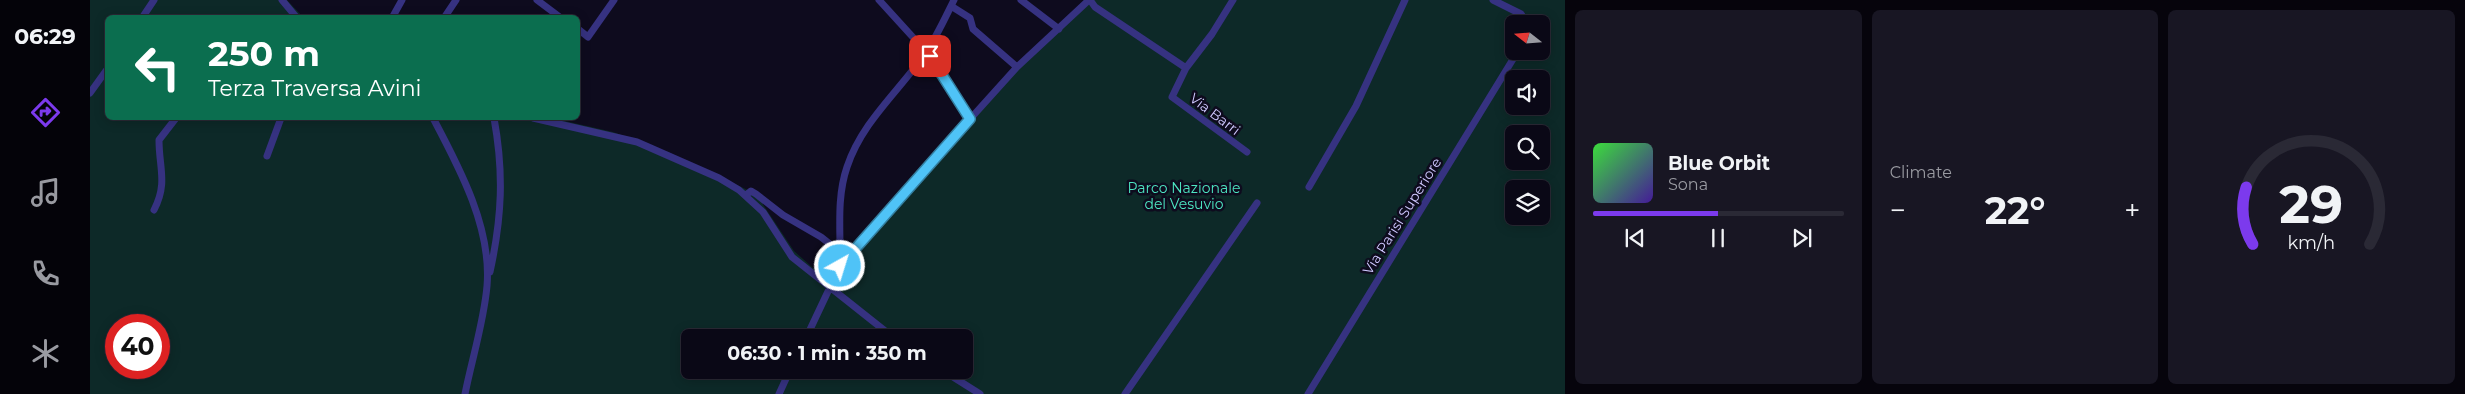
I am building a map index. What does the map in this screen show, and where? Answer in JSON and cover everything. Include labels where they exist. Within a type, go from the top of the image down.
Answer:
[{"type":"street","points":[[144,15],[154,0]]},
{"type":"street","points":[[282,0],[294,15]]},
{"type":"street","points":[[394,15],[402,0]]},
{"type":"street","points":[[446,15],[456,0]]},
{"type":"street","points":[[537,0],[557,15]]},
{"type":"street","points":[[580,31],[588,37],[614,0]]},
{"type":"street","points":[[879,0],[930,56],[970,119]]},
{"type":"street","points":[[1021,0],[1059,28]]},
{"type":"street","points":[[810,329],[840,266],[1016,67],[1089,0],[1095,7],[1186,68],[1212,34],[1233,0]]},
{"type":"street","points":[[1309,188],[1356,106],[1405,0]]},
{"type":"street","points":[[1492,0],[1522,15]]},
{"type":"street","points":[[840,266],[840,194],[846,167],[866,126],[926,52],[953,3],[970,18],[973,29],[1014,62],[1016,67]]},
{"type":"street","name":"Via Parisi Superiore","points":[[1308,394],[1512,60]]},
{"type":"street","name":"Via Barri","points":[[1186,68],[1172,97],[1247,152]]},
{"type":"street","points":[[90,93],[105,72]]},
{"type":"street","points":[[154,210],[164,177],[159,140],[174,120]]},
{"type":"street","points":[[266,156],[280,120]]},
{"type":"street","points":[[435,120],[475,211],[484,242],[487,287]]},
{"type":"street","points":[[465,394],[499,230],[502,199],[494,120]]},
{"type":"street","points":[[541,120],[653,148],[719,178],[746,194],[763,212],[792,257],[882,329]]},
{"type":"street","points":[[746,194],[751,191],[756,194],[783,215],[821,237],[840,252]]},
{"type":"street","points":[[1124,394],[1257,203]]},
{"type":"street","points":[[779,394],[786,379]]},
{"type":"street","points":[[956,379],[980,394]]},
{"type":"green space","name":"Parco Nazionale del Vesuvio","points":[[90,0],[287,0],[301,15],[105,15],[105,120],[561,120],[613,132],[668,152],[756,194],[794,251],[829,282],[952,137],[1084,0],[1565,0],[1565,394],[90,394]]},
{"type":"route","points":[[840,266],[890,212],[925,169],[970,119],[930,56]]}]
